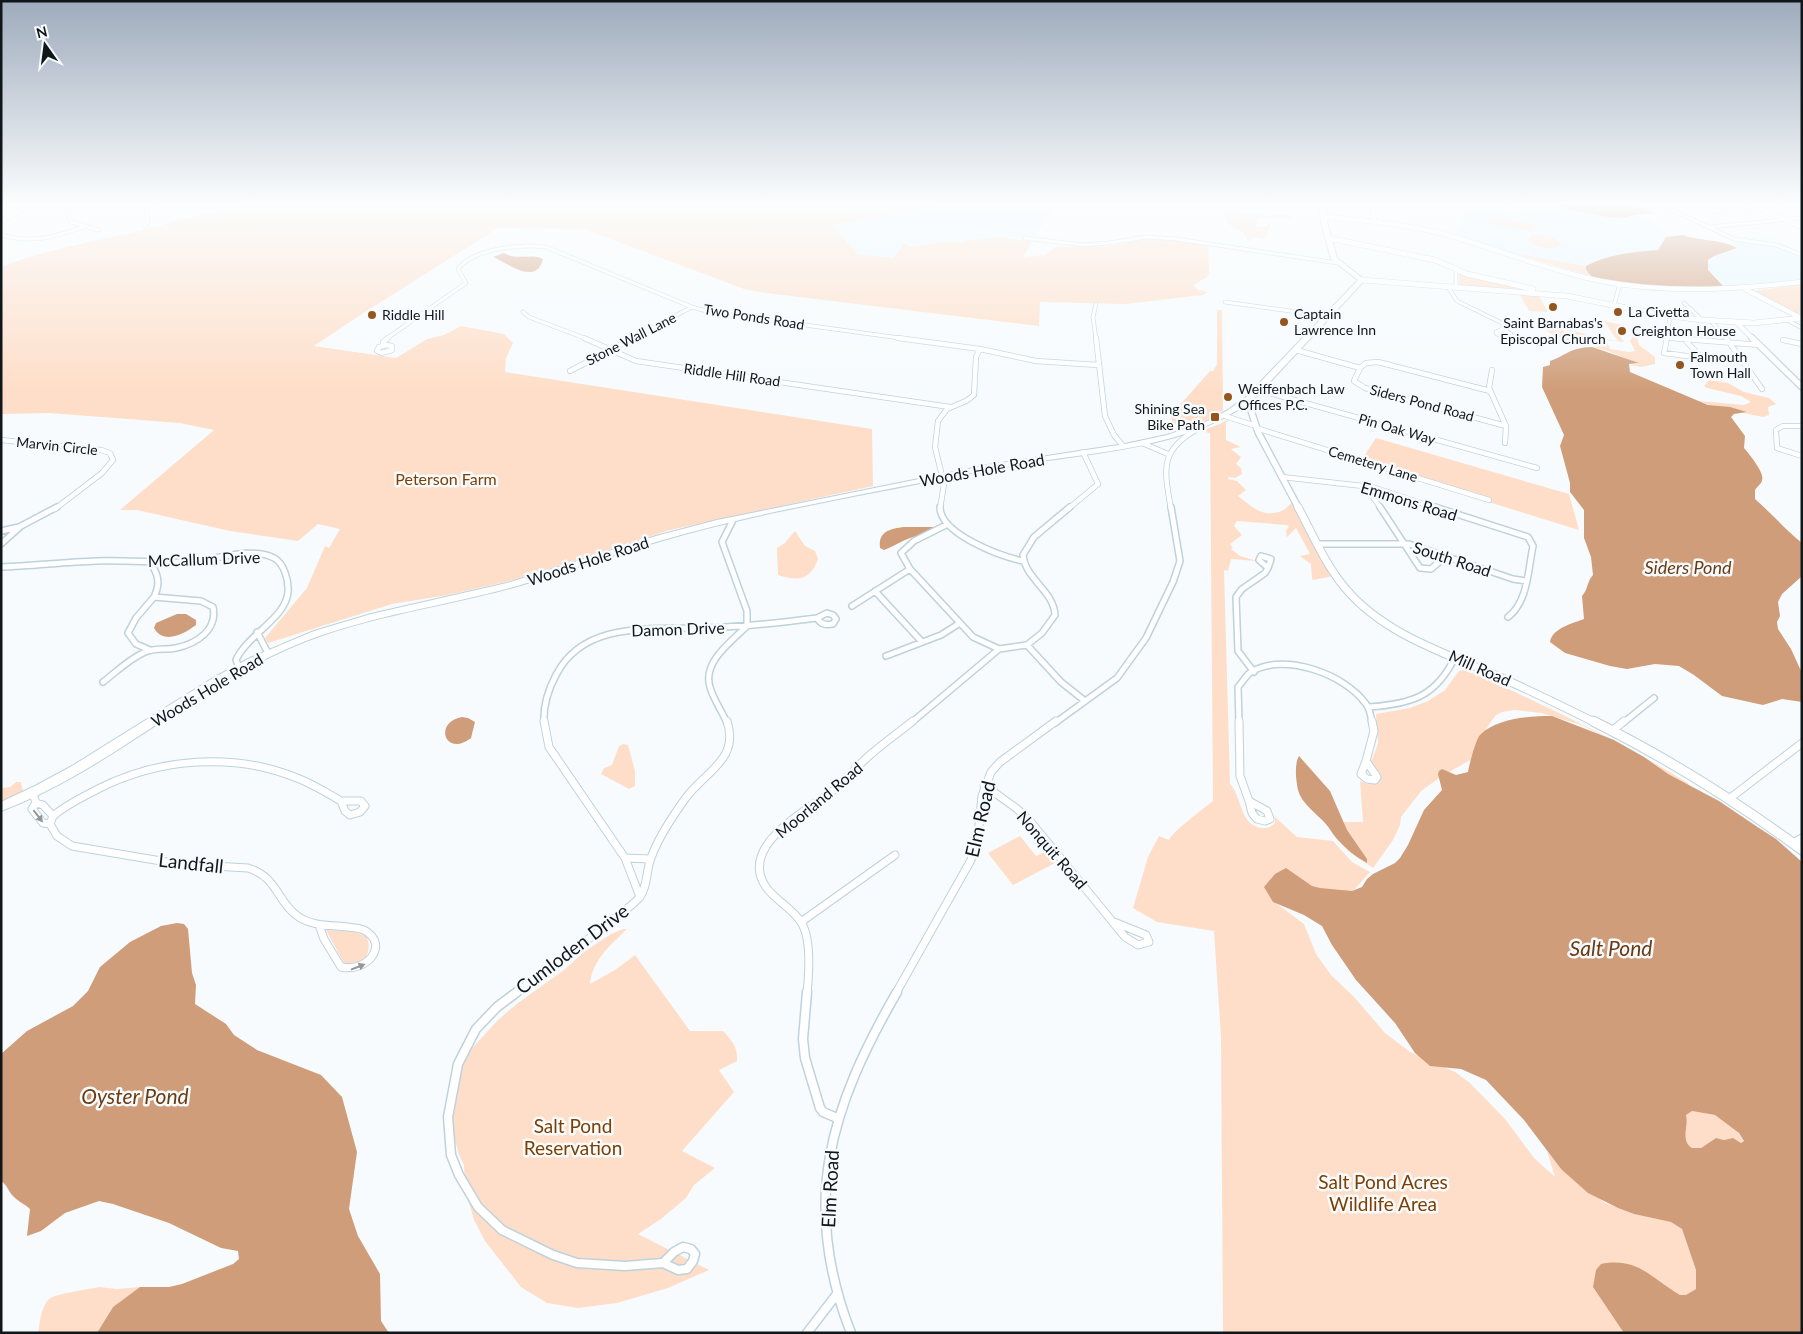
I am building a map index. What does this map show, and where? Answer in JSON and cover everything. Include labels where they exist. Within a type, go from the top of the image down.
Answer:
[{"type":"highway","points":[[1343,266],[1362,280]]},
{"type":"highway","name":"Woods Hole Road","points":[[1,807],[34,798],[239,668],[301,639],[340,626],[512,585],[647,542],[733,520],[942,476],[1022,461],[1142,443],[1178,435],[1201,427],[1225,416],[1248,401],[1362,280]]},
{"type":"main road","points":[[1448,266],[1456,270],[1529,288],[1670,317],[1737,323],[1801,318]]},
{"type":"main road","points":[[1362,280],[1567,296]]},
{"type":"main road","points":[[1529,288],[1545,295]]},
{"type":"street","name":"Two Ponds Road","points":[[383,346],[382,342],[466,283],[458,269],[460,266]]},
{"type":"street","name":"Two Ponds Road","points":[[591,266],[692,307],[736,316],[980,349],[1036,361],[1098,365]]},
{"type":"street","points":[[1550,266],[1582,276],[1620,284],[1679,290],[1745,289],[1802,282]]},
{"type":"street","points":[[1456,270],[1456,288]]},
{"type":"street","points":[[1614,305],[1620,284]]},
{"type":"street","points":[[1448,288],[1457,301],[1502,323],[1503,329]]},
{"type":"street","points":[[1745,289],[1801,318]]},
{"type":"street","points":[[1225,302],[1327,316]]},
{"type":"street","points":[[1684,303],[1702,320]]},
{"type":"street","points":[[1096,304],[1093,318],[1105,416],[1114,434],[1123,446]]},
{"type":"street","name":"Stone Wall Lane","points":[[570,371],[692,307]]},
{"type":"street","name":"Riddle Hill Road","points":[[523,312],[529,317],[562,328],[636,361],[950,407]]},
{"type":"street","points":[[1670,317],[1664,353],[1702,358],[1686,341]]},
{"type":"street","points":[[1787,320],[1802,328]]},
{"type":"street","points":[[1710,321],[1732,344],[1762,388]]},
{"type":"street","points":[[1737,323],[1802,387]]},
{"type":"street","points":[[1666,337],[1686,341],[1760,345]]},
{"type":"street","points":[[1783,340],[1802,344]]},
{"type":"street","points":[[980,349],[976,357],[974,395],[966,402],[946,409],[939,417],[935,434],[937,464],[944,488],[940,515],[946,525],[1012,560],[1023,561]]},
{"type":"street","name":"Siders Pond Road","points":[[1296,350],[1360,368]]},
{"type":"street","name":"Siders Pond Road","points":[[1490,392],[1378,362],[1366,363],[1360,368],[1354,381],[1365,388],[1506,426]]},
{"type":"street","name":"Siders Pond Road","points":[[1492,370],[1490,392],[1506,426],[1505,443]]},
{"type":"street","name":"Pin Oak Way","points":[[1258,390],[1537,468]]},
{"type":"street","name":"Mill Road","points":[[1248,401],[1256,427],[1318,544],[1342,584],[1372,614],[1401,632],[1612,731],[1679,768],[1729,799],[1802,850]]},
{"type":"street","name":"Cemetery Lane","points":[[1225,416],[1490,500]]},
{"type":"street","points":[[1802,426],[1787,426],[1777,429],[1776,447],[1802,456]]},
{"type":"street","points":[[1142,443],[1168,454],[1180,440],[1201,427]]},
{"type":"street","name":"Marvin Circle","points":[[1,440],[101,450],[112,455],[113,460],[102,473],[52,510],[22,526],[1,544]]},
{"type":"street","points":[[946,525],[908,543],[902,548],[901,554],[910,568],[973,637],[999,649],[1026,645],[1038,638],[1055,616],[1055,611],[1049,598],[1023,561],[1023,554],[1031,540],[1098,484],[1084,452]]},
{"type":"street","name":"Elm Road","points":[[851,1333],[837,1294],[829,1254],[826,1199],[829,1161],[837,1118],[845,1096],[871,1041],[971,860],[976,845],[984,785],[991,771],[1000,762],[1117,678],[1137,653],[1155,621],[1179,566],[1178,549],[1165,472],[1165,460],[1168,454]]},
{"type":"street","name":"Emmons Road","points":[[1282,477],[1366,486],[1519,534],[1532,542],[1534,546],[1526,581]]},
{"type":"street","points":[[1366,486],[1386,514],[1416,564],[1425,570],[1432,569],[1446,556]]},
{"type":"street","points":[[733,520],[722,542],[747,611],[747,626]]},
{"type":"street","name":"Marvin Circle","points":[[1,531],[22,526]]},
{"type":"street","name":"South Road","points":[[1318,544],[1402,543],[1513,579],[1526,581]]},
{"type":"street","name":"McCallum Drive","points":[[1,567],[94,561],[204,561],[250,555],[269,556],[277,560],[282,567],[287,584],[287,596],[278,611],[237,656],[236,663],[239,668]]},
{"type":"street","points":[[1,560],[14,567]]},
{"type":"street","points":[[149,561],[159,575],[160,583],[154,597],[137,614],[131,624],[128,633],[131,641],[139,647],[150,650],[178,648],[192,643],[209,629],[216,616],[213,607],[201,600],[154,597]]},
{"type":"street","points":[[852,606],[910,568]]},
{"type":"street","points":[[1254,672],[1238,651],[1236,597],[1239,592],[1265,573],[1268,568]]},
{"type":"street","points":[[1508,618],[1517,610],[1526,581]]},
{"type":"street","points":[[875,591],[922,642]]},
{"type":"street","name":"Damon Drive","points":[[640,897],[625,858],[549,747],[543,729],[544,701],[554,675],[567,658],[582,646],[596,638],[620,631],[648,627],[703,629],[817,618]]},
{"type":"street","points":[[886,656],[940,635],[960,623]]},
{"type":"street","name":"Cumloden Drive","points":[[663,1263],[625,1266],[577,1262],[538,1248],[502,1230],[478,1207],[459,1175],[451,1155],[448,1117],[458,1064],[476,1029],[497,1007],[591,937],[640,897],[648,876],[650,860],[668,825],[686,797],[722,760],[730,746],[731,735],[727,722],[709,686],[709,671],[715,658],[747,626]]},
{"type":"street","points":[[257,632],[268,653]]},
{"type":"street","points":[[1026,645],[1074,694],[1085,701]]},
{"type":"street","name":"Moorland Road","points":[[837,1118],[823,1112],[820,1108],[805,1058],[803,1029],[809,965],[807,939],[801,922],[766,887],[759,873],[760,860],[766,847],[786,823],[835,789],[871,754],[924,713],[999,649]]},
{"type":"street","points":[[102,682],[150,650]]},
{"type":"street","points":[[1369,707],[1401,704],[1426,695],[1441,682],[1451,668],[1455,657]]},
{"type":"street","points":[[1249,801],[1240,776],[1238,687],[1242,679],[1254,672],[1285,664],[1318,670],[1349,686],[1359,694],[1369,707],[1374,736],[1366,761]]},
{"type":"street","points":[[1612,731],[1654,698]]},
{"type":"street","points":[[1729,799],[1802,743]]},
{"type":"street","points":[[50,824],[53,816],[66,805],[118,778],[152,768],[185,763],[229,764],[266,769],[300,779],[341,802]]},
{"type":"street","name":"Nonquit Road","points":[[984,785],[1010,803],[1030,821],[1114,922],[1133,943],[1144,945],[1149,942],[1146,934],[1114,922]]},
{"type":"street","points":[[34,798],[53,816]]},
{"type":"street","name":"Landfall","points":[[34,798],[32,809],[43,823],[50,824],[57,836],[72,846],[178,864],[253,869],[272,881],[291,912],[303,920],[319,925],[366,930],[374,938],[372,956],[359,968],[346,969],[341,967],[324,939],[319,925]]},
{"type":"street","points":[[1793,843],[1802,838]]},
{"type":"street","points":[[801,922],[895,855]]},
{"type":"street","points":[[625,858],[650,860]]},
{"type":"street","points":[[807,1333],[837,1294]]},
{"type":"shaded area","points":[[1707,266],[1802,266],[1802,279],[1742,287],[1724,287],[1708,270]]},
{"type":"green space","name":"Peterson Farm","points":[[437,266],[314,346],[396,358],[427,339],[444,335],[461,326],[504,334],[513,343],[506,358],[505,372],[872,429],[873,486],[670,530],[513,580],[448,595],[392,604],[268,643],[265,638],[307,588],[325,546],[329,548],[340,529],[318,524],[298,541],[230,531],[137,510],[120,510],[214,430],[180,423],[49,413],[1,414],[1,267]]},
{"type":"green space","name":"Peterson Farm","points":[[683,266],[1209,266],[1207,277],[1193,285],[1198,290],[1208,292],[1203,295],[1125,304],[1040,302],[1039,326],[744,289]]},
{"type":"green space","points":[[1557,266],[1586,266],[1586,269],[1594,277]]},
{"type":"green space","points":[[1459,274],[1462,274],[1534,291],[1459,286]]},
{"type":"green space","points":[[1802,284],[1802,314],[1795,313],[1753,291]]},
{"type":"green space","points":[[1520,295],[1539,296],[1548,312],[1529,311]]},
{"type":"green space","points":[[1217,310],[1222,310],[1223,410],[1216,416],[1182,430],[1172,422],[1171,415],[1210,371],[1213,371],[1217,364]]},
{"type":"green space","points":[[1604,321],[1623,325],[1626,331],[1616,330],[1624,342],[1606,340],[1610,349],[1635,351],[1630,341],[1633,336],[1630,328],[1635,328],[1639,345],[1655,357],[1655,364],[1641,367],[1629,365],[1639,364],[1608,351],[1592,347],[1599,347],[1579,341],[1569,342],[1572,348],[1540,326],[1562,328],[1566,334],[1572,335],[1569,330],[1586,334],[1589,338],[1599,339],[1596,334],[1600,333],[1604,339],[1618,341]]},
{"type":"green space","points":[[1709,380],[1728,383],[1744,392],[1769,398],[1776,404],[1768,407],[1769,415],[1763,417],[1743,413],[1747,412],[1741,410],[1706,404],[1700,401],[1744,405],[1751,402],[1741,396],[1707,388],[1704,386]]},
{"type":"green space","name":"Salt Pond Acres Wildlife Area","points":[[1227,420],[1229,421],[1226,422],[1226,440],[1241,447],[1231,449],[1241,457],[1236,464],[1241,468],[1242,474],[1235,478],[1229,477],[1228,479],[1237,481],[1246,490],[1238,496],[1264,513],[1284,510],[1292,503],[1333,576],[1312,579],[1311,564],[1300,556],[1310,554],[1296,528],[1287,537],[1286,531],[1289,526],[1286,525],[1237,521],[1234,526],[1242,535],[1230,544],[1233,548],[1231,549],[1240,556],[1257,561],[1231,559],[1228,571],[1224,570],[1230,784],[1237,795],[1245,815],[1254,825],[1261,828],[1272,826],[1275,823],[1275,817],[1297,837],[1333,841],[1352,862],[1370,872],[1347,895],[1272,900],[1304,924],[1316,954],[1331,975],[1355,998],[1385,1033],[1410,1052],[1455,1072],[1470,1083],[1505,1119],[1534,1158],[1555,1177],[1547,1151],[1561,1169],[1605,1203],[1634,1214],[1672,1222],[1682,1229],[1696,1270],[1696,1289],[1630,1333],[1223,1333],[1221,1037],[1214,931],[1157,922],[1133,908],[1148,857],[1159,836],[1169,840],[1182,826],[1213,801],[1210,433],[1201,431]]},
{"type":"green space","points":[[1376,438],[1569,494],[1579,530],[1360,462]]},
{"type":"green space","points":[[795,531],[805,546],[815,551],[818,559],[811,572],[802,578],[778,575],[777,548],[785,543]]},
{"type":"green space","points":[[1463,670],[1478,675],[1585,726],[1689,784],[1683,789],[1615,743],[1582,725],[1541,713],[1514,710],[1502,712],[1496,715],[1488,726],[1472,759],[1442,776],[1421,791],[1401,817],[1400,825],[1393,840],[1373,868],[1348,851],[1330,822],[1363,822],[1360,781],[1367,784],[1377,782],[1371,762],[1378,744],[1376,714],[1410,708],[1428,701],[1445,690],[1459,671]]},
{"type":"green space","points":[[623,744],[628,745],[635,771],[635,786],[629,789],[601,774],[604,768],[612,765],[619,746]]},
{"type":"green space","points":[[16,782],[21,782],[23,792],[1,801],[1,788],[10,787]]},
{"type":"green space","points":[[1020,836],[1036,856],[1045,852],[1055,863],[1013,885],[988,853]]},
{"type":"green space","name":"Salt Pond Reservation","points":[[627,929],[598,960],[590,984],[615,970],[635,955],[690,1031],[723,1031],[732,1041],[737,1061],[719,1070],[734,1092],[682,1151],[715,1168],[694,1185],[686,1198],[661,1219],[638,1234],[709,1270],[668,1288],[617,1303],[578,1308],[547,1303],[521,1287],[485,1241],[474,1220],[465,1189],[464,1165],[459,1155],[453,1132],[453,1111],[464,1057],[498,1020],[564,970],[584,952],[611,934]]},
{"type":"green space","points":[[326,930],[351,931],[366,936],[369,948],[365,958],[356,965],[344,963]]},
{"type":"green space","points":[[1692,1111],[1715,1115],[1736,1130],[1744,1141],[1741,1143],[1733,1138],[1724,1140],[1716,1138],[1701,1148],[1692,1148],[1686,1141],[1685,1115]]},
{"type":"green space","points":[[99,1287],[117,1289],[140,1287],[113,1307],[97,1333],[38,1333],[43,1310],[49,1299]]},
{"type":"water","points":[[512,266],[539,266],[534,271],[528,272]]},
{"type":"water","points":[[1586,266],[1708,266],[1708,270],[1724,287],[1700,289],[1637,285],[1602,280],[1593,277]]},
{"type":"water","name":"Siders Pond","points":[[1592,347],[1639,363],[1629,364],[1630,372],[1708,405],[1730,407],[1747,412],[1734,414],[1731,417],[1745,436],[1744,448],[1761,473],[1762,481],[1755,490],[1755,499],[1802,543],[1801,577],[1782,594],[1778,602],[1780,616],[1777,622],[1778,629],[1791,649],[1802,673],[1802,702],[1782,699],[1763,705],[1722,696],[1679,666],[1655,664],[1627,669],[1610,666],[1565,653],[1550,642],[1559,630],[1584,619],[1582,596],[1593,575],[1591,557],[1584,538],[1584,510],[1570,492],[1570,483],[1560,446],[1564,435],[1542,387],[1543,367],[1550,365],[1550,361],[1574,350]]},
{"type":"water","points":[[904,527],[935,528],[884,550],[880,548],[883,534],[890,530]]},
{"type":"water","points":[[177,614],[186,614],[196,620],[196,625],[186,632],[169,637],[158,633],[154,628],[156,623]]},
{"type":"water","name":"Salt Pond","points":[[1552,716],[1614,740],[1644,757],[1668,774],[1719,801],[1776,839],[1802,862],[1802,1333],[1624,1333],[1593,1287],[1596,1270],[1601,1264],[1614,1263],[1635,1266],[1644,1270],[1680,1295],[1686,1295],[1696,1289],[1696,1270],[1682,1229],[1671,1222],[1634,1214],[1618,1208],[1588,1193],[1561,1169],[1524,1120],[1486,1080],[1461,1069],[1430,1066],[1415,1053],[1395,1023],[1356,980],[1332,945],[1322,926],[1304,915],[1273,902],[1264,887],[1275,874],[1286,868],[1312,886],[1320,888],[1352,891],[1362,887],[1373,874],[1395,863],[1400,858],[1424,810],[1442,790],[1439,771],[1442,769],[1456,775],[1468,772],[1478,737],[1495,725],[1514,719]],"holes":[[[1692,1111],[1715,1115],[1739,1133],[1744,1141],[1741,1143],[1733,1138],[1724,1140],[1716,1138],[1701,1148],[1692,1148],[1688,1145],[1686,1141],[1686,1115]]]},
{"type":"water","points":[[462,717],[475,722],[471,738],[462,743],[455,744],[449,741],[445,731],[453,720]]},
{"type":"water","points":[[1299,756],[1330,791],[1347,830],[1367,859],[1367,863],[1344,846],[1302,799],[1296,777],[1296,763]]},
{"type":"water","name":"Oyster Pond","points":[[177,923],[184,924],[188,929],[192,973],[196,985],[195,1004],[226,1024],[234,1035],[257,1050],[321,1075],[342,1097],[357,1152],[349,1209],[358,1236],[380,1274],[381,1321],[389,1333],[97,1333],[113,1307],[140,1287],[169,1287],[182,1284],[233,1264],[239,1259],[238,1251],[221,1248],[169,1223],[99,1201],[65,1213],[41,1231],[27,1236],[30,1209],[14,1197],[1,1181],[1,1054],[27,1031],[73,1006],[88,991],[100,967],[130,942],[161,926]]},
{"type":"place","name":"Saint Barnabas's Episcopal Church","points":[[1553,307]]},
{"type":"place","name":"La Civetta","points":[[1618,312]]},
{"type":"place","name":"Riddle Hill","points":[[372,315]]},
{"type":"place","name":"Captain Lawrence Inn","points":[[1284,322]]},
{"type":"place","name":"Creighton House","points":[[1622,331]]},
{"type":"place","name":"Falmouth Town Hall","points":[[1680,365]]},
{"type":"place","name":"Weiffenbach Law Offices P.C.","points":[[1228,397]]},
{"type":"place","name":"Shining Sea Bike Path","points":[[1215,417]]}]
